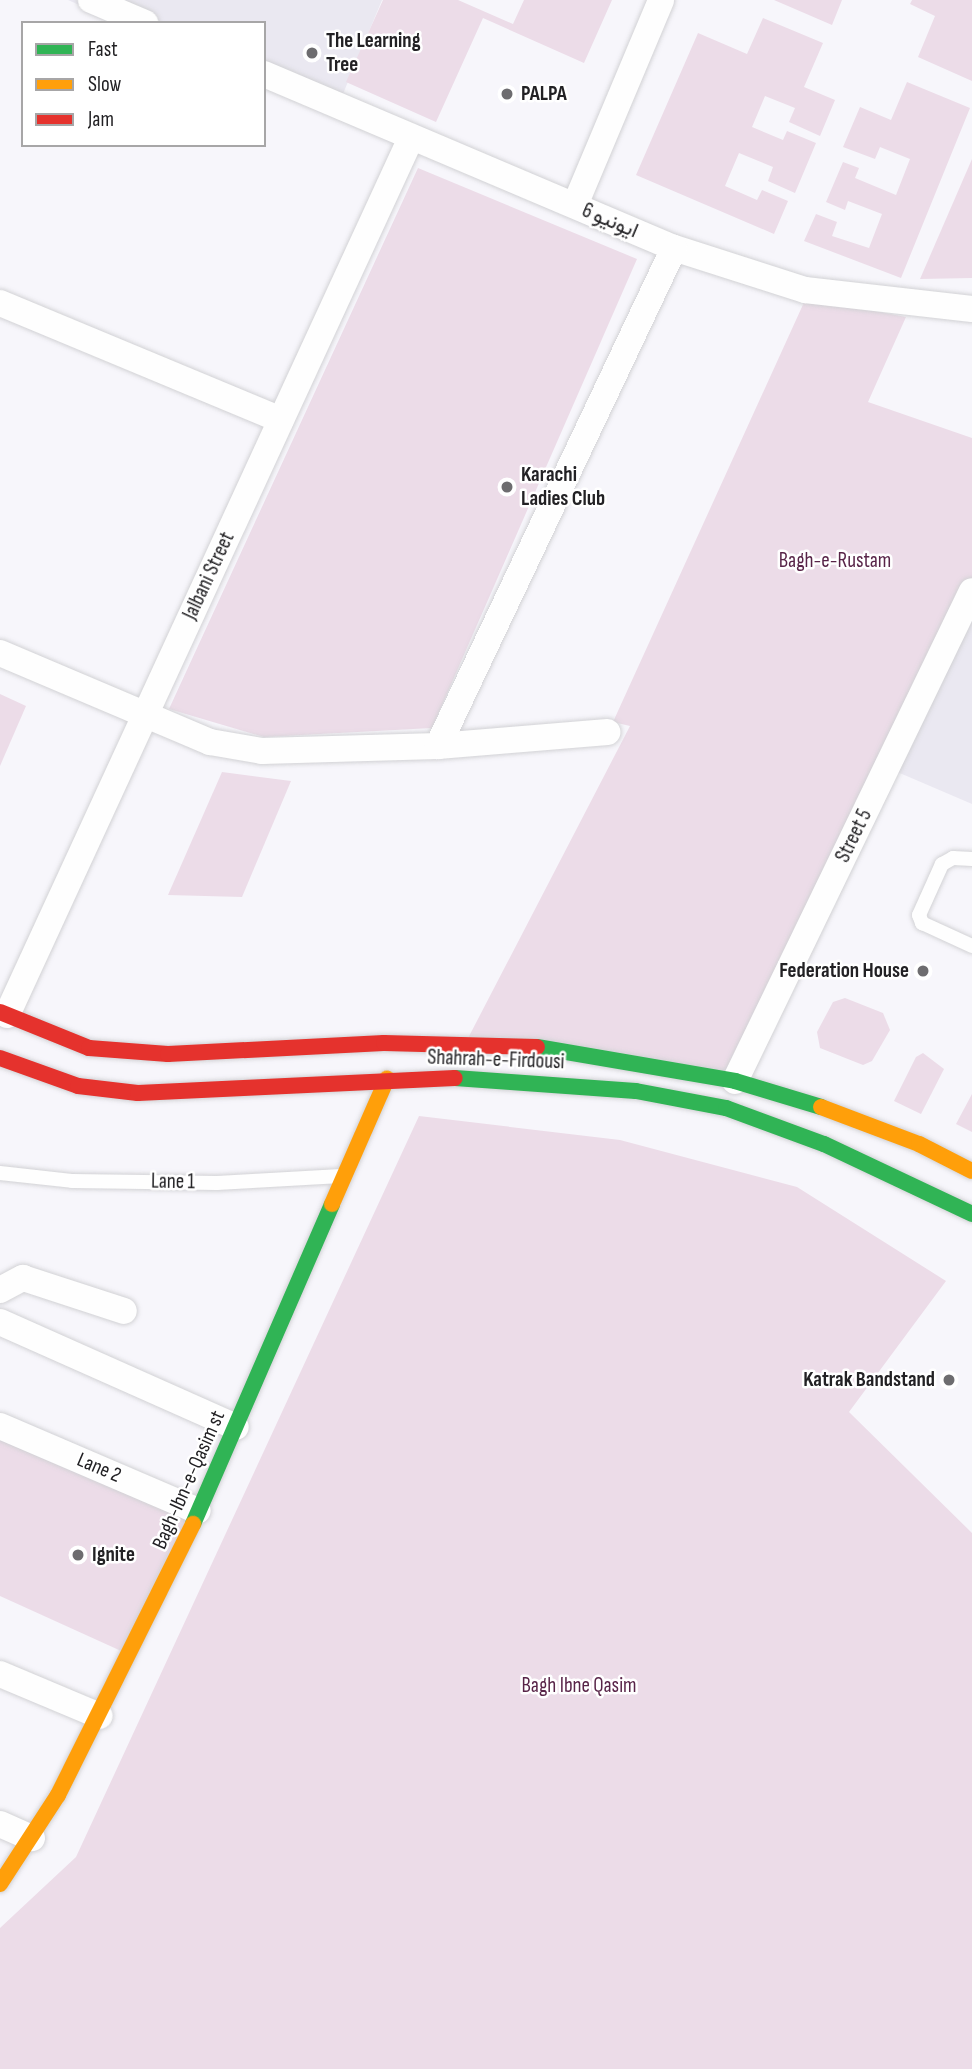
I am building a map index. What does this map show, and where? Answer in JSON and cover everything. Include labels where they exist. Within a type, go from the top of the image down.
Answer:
[{"type":"main road","name":"Shahrah-e-Firdousi","points":[[4,1014],[89,1048],[168,1054],[384,1043],[524,1045],[735,1082],[831,1110],[919,1144],[972,1171]]},
{"type":"main road","name":"Shahrah-e-Firdousi","points":[[0,1058],[78,1086],[138,1093],[387,1079],[481,1077],[566,1084],[726,1108],[824,1144],[972,1213]]},
{"type":"main road","name":"Bagh-Ibn-e-Qasim st","points":[[0,1884],[32,1838],[100,1716],[236,1427],[387,1079]]},
{"type":"main road","points":[[915,1188],[962,1231]]},
{"type":"street","points":[[91,0],[140,21]]},
{"type":"street","points":[[575,205],[661,0]]},
{"type":"street","name":"ایونیو 6","points":[[266,75],[674,248],[805,290],[972,309]]},
{"type":"street","name":"Jalbani Street","points":[[4,1014],[145,716],[411,138]]},
{"type":"street","points":[[438,746],[674,248]]},
{"type":"street","points":[[0,303],[281,420]]},
{"type":"street","name":"Street 5","points":[[735,1082],[970,600]]},
{"type":"street","points":[[0,653],[210,742],[262,751],[438,746],[607,732]]},
{"type":"street","points":[[0,1290],[23,1278],[124,1311]]},
{"type":"street","points":[[0,1322],[236,1427]]},
{"type":"street","name":"Lane 2","points":[[0,1426],[198,1511]]},
{"type":"street","points":[[0,1674],[100,1716]]},
{"type":"street","points":[[0,1824],[32,1838]]},
{"type":"lane","points":[[972,859],[953,858],[942,864],[919,915],[922,923],[972,946]]},
{"type":"lane","name":"Lane 1","points":[[0,1173],[72,1181],[217,1183],[345,1176]]},
{"type":"shaded area","name":"The Learning Tree","points":[[68,0],[382,0],[335,113],[266,84],[266,21],[115,21]]},
{"type":"shaded area","points":[[972,608],[972,804],[888,768]]},
{"type":"green space","points":[[383,0],[458,0],[513,24],[524,0],[612,0],[584,63],[483,18],[436,122],[346,82]]},
{"type":"green space","points":[[774,0],[842,0],[832,25]]},
{"type":"green space","points":[[912,0],[972,0],[972,81],[918,57],[935,16],[910,4]]},
{"type":"green space","points":[[763,18],[823,43],[804,87],[835,100],[820,136],[789,122],[795,108],[765,96],[752,127],[783,140],[787,131],[816,143],[795,193],[768,181],[773,167],[739,153],[725,186],[757,200],[762,190],[788,201],[774,234],[636,175],[698,33],[747,54]]},
{"type":"green space","points":[[907,82],[970,108],[901,278],[804,241],[816,214],[837,222],[832,236],[869,248],[882,214],[848,201],[845,210],[826,202],[843,162],[859,168],[855,178],[896,195],[910,159],[880,147],[875,159],[843,147],[860,107],[891,120]]},
{"type":"green space","points":[[972,159],[972,278],[920,279]]},
{"type":"green space","points":[[418,168],[637,259],[432,728],[264,737],[169,709]]},
{"type":"green space","name":"Bagh-e-Rustam","points":[[806,298],[906,317],[868,402],[972,438],[972,589],[735,1082],[465,1044],[630,726],[613,722]]},
{"type":"green space","points":[[0,694],[26,706],[0,766]]},
{"type":"green space","points":[[222,772],[291,781],[242,897],[168,895]]},
{"type":"green space","points":[[845,998],[883,1013],[890,1030],[872,1061],[863,1065],[820,1048],[817,1032],[833,1002]]},
{"type":"green space","points":[[923,1053],[944,1069],[921,1114],[894,1101],[916,1057]]},
{"type":"green space","points":[[972,1094],[972,1132],[956,1124]]},
{"type":"green space","name":"Bagh Ibne Qasim","points":[[419,1116],[620,1140],[797,1187],[946,1281],[849,1412],[972,1533],[972,2069],[0,2069],[0,1928],[76,1857]]},
{"type":"green space","name":"Ignite","points":[[0,1437],[193,1523],[130,1655],[0,1596]]},
{"type":"traffic: fast","points":[[537,1047],[735,1081],[821,1107]]},
{"type":"traffic: fast","points":[[455,1078],[636,1091],[726,1108],[824,1144],[972,1214]]},
{"type":"traffic: fast","points":[[193,1524],[332,1204]]},
{"type":"traffic: slow","points":[[332,1204],[387,1079]]},
{"type":"traffic: slow","points":[[821,1107],[919,1144],[972,1171]]},
{"type":"traffic: slow","points":[[0,1884],[58,1795],[193,1524]]},
{"type":"traffic: jam","points":[[0,1012],[89,1048],[168,1054],[384,1043],[537,1047]]},
{"type":"traffic: jam","points":[[0,1058],[78,1086],[138,1093],[455,1078]]},
{"type":"place","name":"The Learning Tree","points":[[312,53]]},
{"type":"place","name":"PALPA","points":[[507,94]]},
{"type":"place","name":"Karachi Ladies Club","points":[[507,487]]},
{"type":"place","name":"Federation House","points":[[923,971]]},
{"type":"place","name":"Katrak Bandstand","points":[[949,1380]]},
{"type":"place","name":"Ignite","points":[[78,1555]]}]
